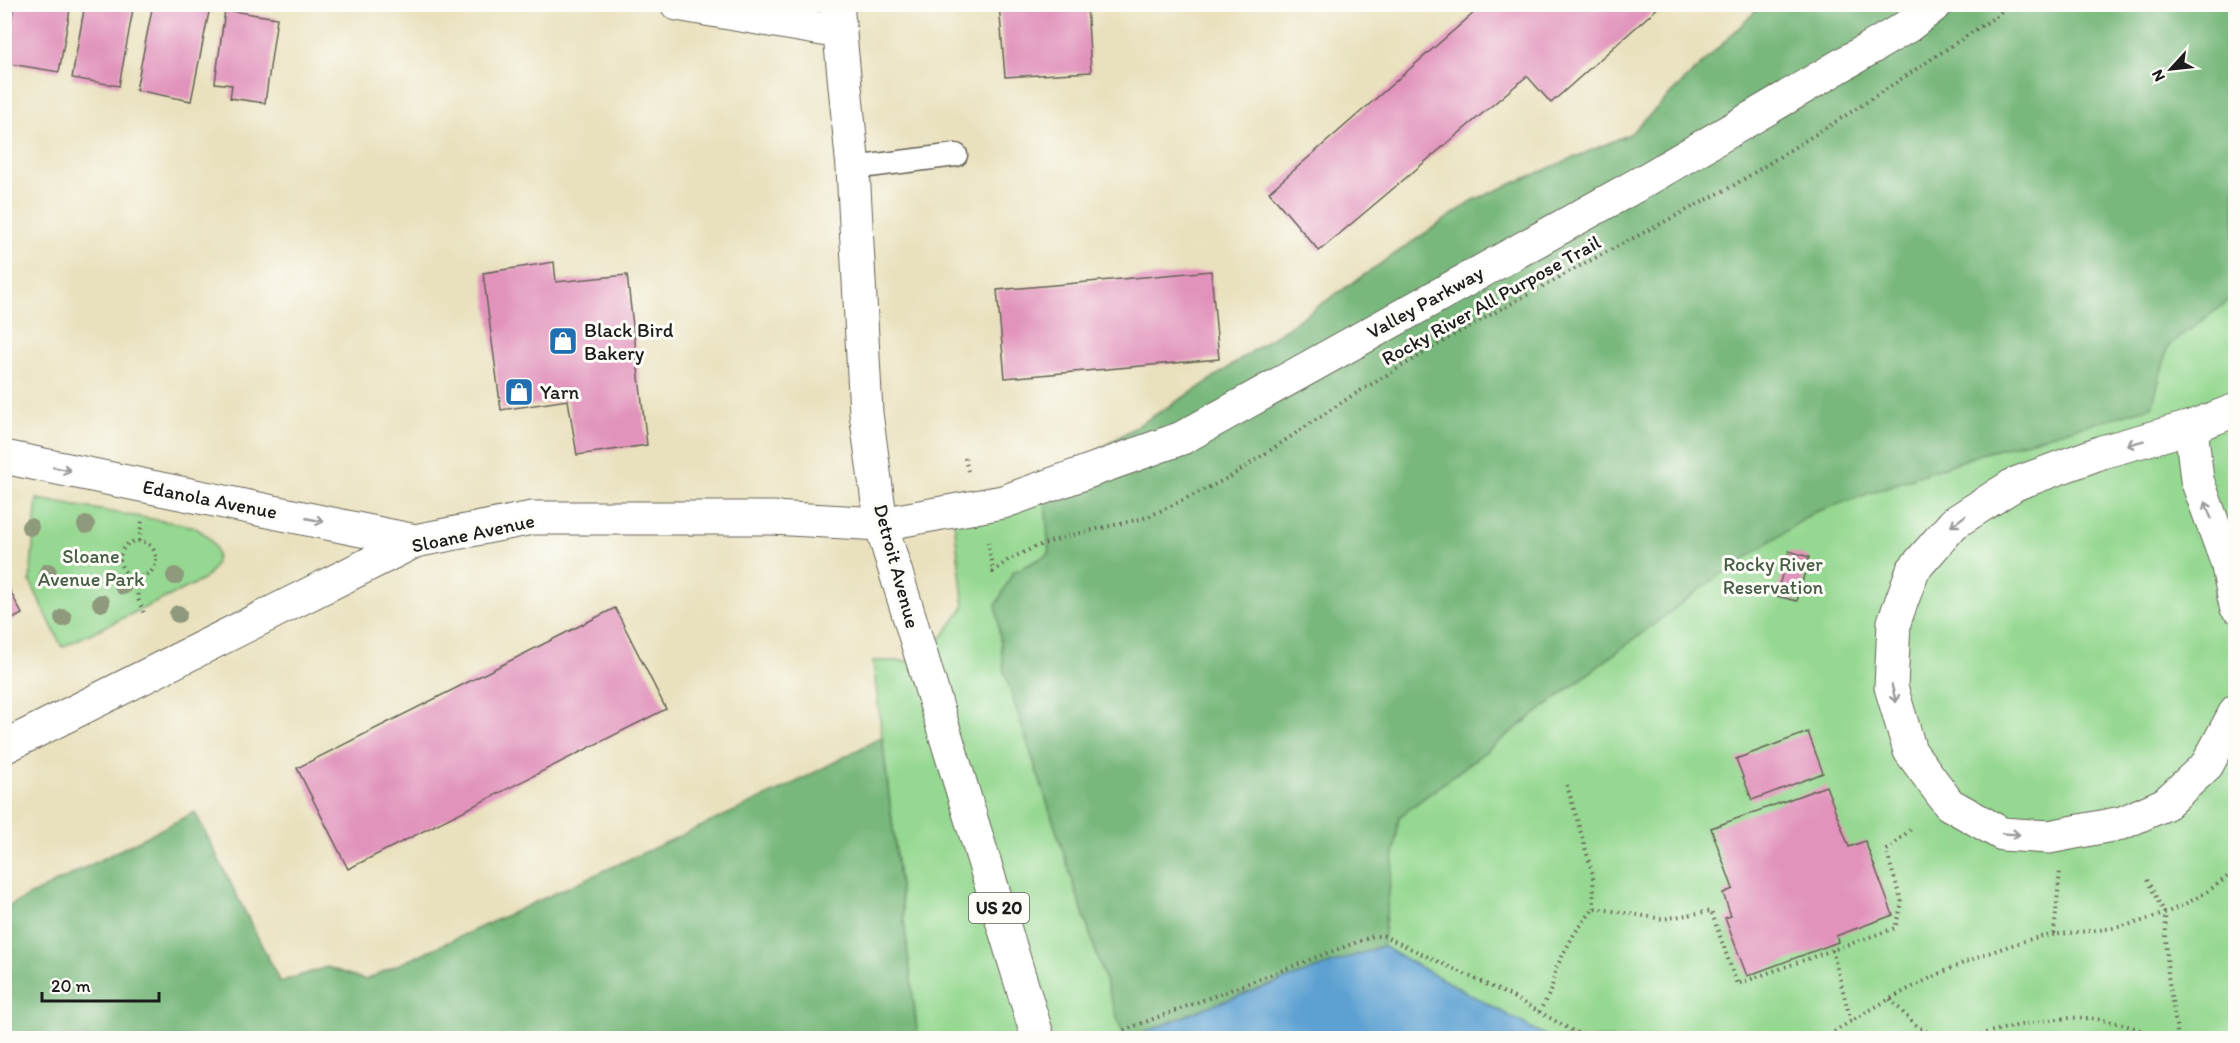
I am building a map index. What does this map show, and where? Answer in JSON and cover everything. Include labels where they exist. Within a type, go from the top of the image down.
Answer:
[{"type":"street","points":[[677,4],[838,18]]},
{"type":"street","name":"Valley Parkway","points":[[881,524],[1003,502],[1182,438],[1644,181],[1908,26],[1936,4]]},
{"type":"street","name":"Detroit Avenue","points":[[838,18],[853,168],[866,413],[881,524],[1038,1038]]},
{"type":"street","points":[[2235,410],[2192,428],[2102,452],[2015,484],[1954,523],[1913,570],[1894,622],[1891,687],[1910,751],[1949,804],[2002,834],[2049,837],[2121,823],[2165,804],[2207,765],[2235,711]]},
{"type":"street","points":[[2192,428],[2196,480],[2227,562],[2235,606]]},
{"type":"street","name":"Edanola Avenue","points":[[4,457],[415,541]]},
{"type":"street","name":"Sloane Avenue","points":[[4,747],[415,541],[532,519],[772,518],[881,524]]},
{"type":"lane","points":[[853,168],[956,154]]},
{"type":"path","name":"Rocky River All Purpose Trail","points":[[989,546],[993,572],[1008,560],[1037,546],[1068,536],[1148,517],[1230,477],[1350,397],[1454,335],[1575,268],[1731,187],[1856,109],[1995,17],[2010,4]]},
{"type":"path","points":[[2235,300],[2230,313],[2229,344],[2235,361]]},
{"type":"path","points":[[139,541],[144,512]]},
{"type":"path","points":[[139,541],[153,549],[156,560],[147,574],[136,576],[122,568],[120,557],[121,551],[128,543],[139,541]]},
{"type":"path","points":[[136,576],[138,599],[145,616]]},
{"type":"path","points":[[1539,1012],[1551,991],[1556,968],[1574,934],[1594,908],[1593,875],[1567,785]]},
{"type":"path","points":[[1594,908],[1663,919],[1711,911],[1737,984],[1895,928],[1902,903],[1886,851],[1912,828]]},
{"type":"path","points":[[2054,933],[2063,834]]},
{"type":"path","points":[[1824,1038],[1890,999],[1950,968],[2026,940],[2054,933],[2122,927],[2164,914],[2198,896],[2235,869]]},
{"type":"path","points":[[2147,879],[2164,914],[2168,976],[2178,1038]]},
{"type":"path","points":[[1124,1030],[1373,936],[1384,936],[1509,995],[1586,1038]]},
{"type":"path","points":[[1832,950],[1851,1021]]},
{"type":"path","points":[[1890,999],[1919,1029],[1939,1038],[1962,1038],[2042,1022],[2086,1018],[2127,1025],[2163,1038]]},
{"type":"green space","name":"Rocky River Reservation","points":[[1762,5],[2235,5],[2235,1038],[918,1038],[873,661],[924,661],[964,607],[951,495],[1044,484],[1197,389],[1474,200],[1630,134]]},
{"type":"green space","points":[[1762,5],[2235,5],[2235,296],[2168,346],[2152,407],[1981,454],[1813,513],[1707,584],[1399,817],[1382,946],[1207,1007],[1131,1038],[1124,1038],[1004,671],[996,605],[1013,572],[1049,554],[1044,484],[1197,389],[1474,200],[1630,134]]},
{"type":"green space","name":"Sloane Avenue Park","points":[[37,499],[192,526],[213,543],[217,557],[215,565],[203,580],[62,647],[30,581]]},
{"type":"green space","points":[[882,737],[918,1038],[5,1038],[5,908],[195,812],[280,982],[327,967],[365,980],[787,787]]},
{"type":"water","points":[[1382,946],[1550,1038],[1131,1038],[1207,1007]]},
{"type":"building","points":[[14,4],[71,4],[59,72],[4,63]]},
{"type":"building","points":[[85,4],[134,4],[119,86],[72,78]]},
{"type":"building","points":[[153,4],[195,4],[210,7],[191,101],[136,90]]},
{"type":"building","points":[[999,4],[1087,4],[1091,72],[1005,77]]},
{"type":"building","points":[[1484,4],[1662,4],[1551,103],[1527,76],[1319,251],[1269,192]]},
{"type":"building","points":[[225,10],[277,18],[265,103],[230,98],[232,85],[215,83]]},
{"type":"building","name":"Black Bird Bakery","points":[[554,262],[556,282],[627,275],[647,445],[577,455],[568,400],[501,410],[483,273]]},
{"type":"building","points":[[1211,271],[1219,359],[1005,378],[997,290]]},
{"type":"building","points":[[1789,551],[1809,557],[1797,601],[1776,596]]},
{"type":"building","points":[[4,579],[22,614],[4,624]]},
{"type":"building","points":[[615,608],[666,709],[348,869],[297,768]]},
{"type":"building","points":[[1808,732],[1823,773],[1752,800],[1736,759]]},
{"type":"building","points":[[1826,786],[1849,847],[1865,841],[1893,915],[1836,936],[1838,942],[1747,976],[1725,918],[1731,916],[1723,893],[1733,889],[1711,828]]},
{"type":"place","name":"Black Bird Bakery","points":[[563,341]]},
{"type":"place","name":"Yarn","points":[[519,392]]}]
